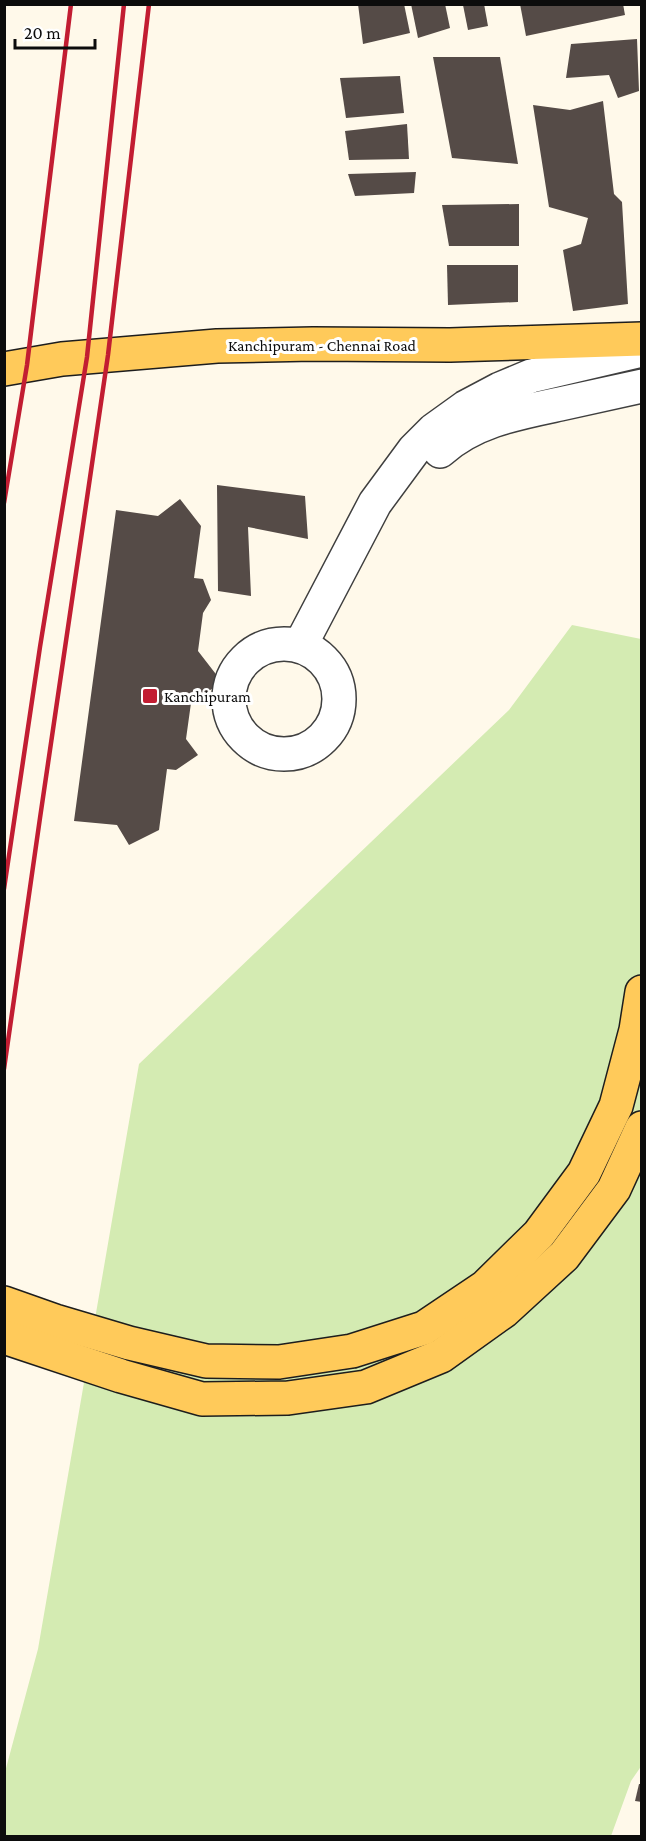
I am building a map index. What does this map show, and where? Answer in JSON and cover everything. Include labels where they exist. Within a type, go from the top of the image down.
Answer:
[{"type":"main road","name":"Kanchipuram - Chennai Road","points":[[4,369],[62,359],[217,346],[500,344],[642,339]]},
{"type":"main road","points":[[4,1303],[129,1343],[206,1362],[279,1362],[352,1351],[424,1328],[485,1287],[539,1234],[584,1173],[616,1106],[636,1030],[642,992]]},
{"type":"main road","points":[[4,1337],[121,1376],[202,1399],[288,1398],[366,1387],[441,1356],[504,1311],[564,1256],[614,1189],[642,1128]]},
{"type":"lane","points":[[500,344],[510,401]]},
{"type":"lane","points":[[308,650],[329,622],[361,557],[384,517],[411,480],[445,447],[464,433],[491,421],[531,376],[642,350]]},
{"type":"lane","points":[[510,401],[642,386]]},
{"type":"green space","points":[[572,625],[641,639],[642,1765],[631,1781],[611,1836],[5,1836],[5,1772],[38,1649],[139,1064],[509,710]]},
{"type":"building","points":[[358,4],[404,4],[410,33],[363,44]]},
{"type":"building","points":[[411,4],[445,4],[450,28],[418,38]]},
{"type":"building","points":[[484,4],[488,26],[468,30],[463,5]]},
{"type":"building","points":[[520,4],[623,4],[625,15],[526,36]]},
{"type":"building","points":[[637,39],[639,91],[618,98],[609,75],[566,78],[571,44]]},
{"type":"building","points":[[433,57],[500,57],[518,164],[452,158]]},
{"type":"building","points":[[400,76],[404,113],[346,118],[340,78]]},
{"type":"building","points":[[603,101],[614,194],[622,202],[628,304],[573,311],[563,250],[581,244],[588,218],[549,207],[533,105],[570,110]]},
{"type":"building","points":[[407,124],[409,159],[349,160],[345,131]]},
{"type":"building","points":[[416,172],[414,193],[355,196],[348,174]]},
{"type":"building","points":[[519,204],[519,246],[449,246],[442,205]]},
{"type":"building","points":[[447,265],[518,265],[518,302],[448,305]]},
{"type":"building","points":[[217,485],[305,496],[308,539],[248,527],[251,596],[218,591]]},
{"type":"building","points":[[180,499],[201,526],[194,578],[203,579],[211,600],[203,613],[198,651],[222,682],[191,703],[186,739],[198,755],[176,770],[167,769],[159,830],[129,845],[117,825],[74,821],[116,510],[158,516]]},
{"type":"building","points":[[639,1784],[642,1784],[642,1802],[635,1801]]},
{"type":"railway","points":[[4,503],[27,365],[71,4]]},
{"type":"railway","points":[[4,889],[87,357],[124,4]]},
{"type":"railway","points":[[4,1069],[108,355],[149,4]]},
{"type":"place","name":"Kanchipuram","points":[[150,696]]}]
